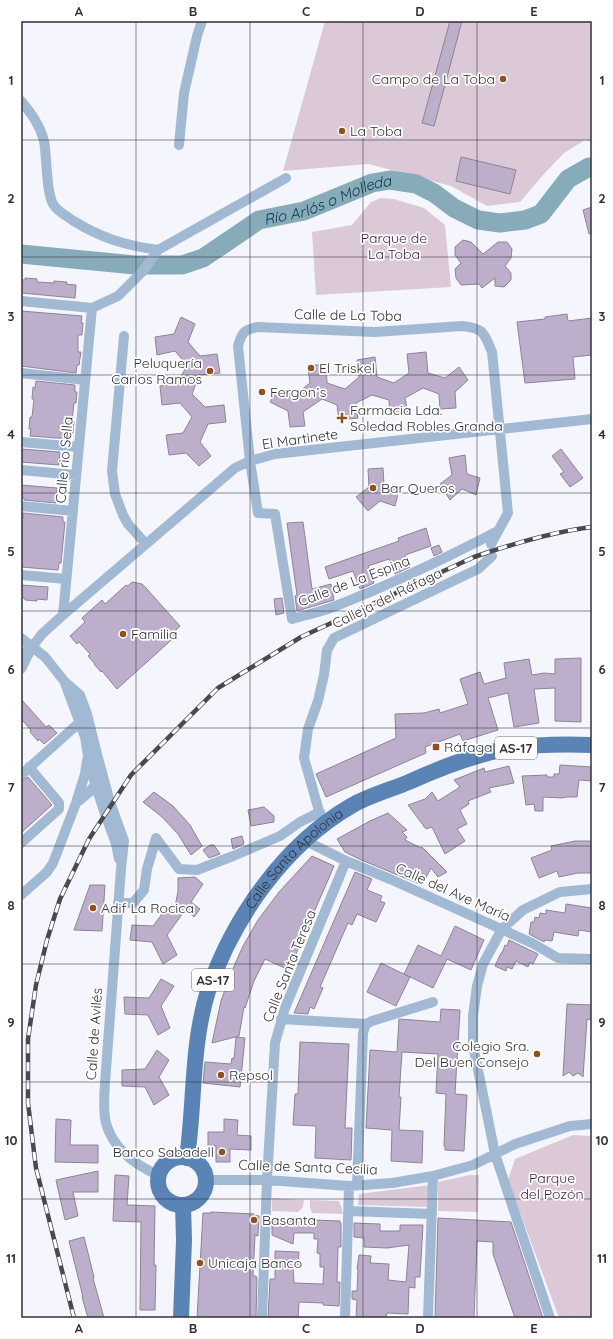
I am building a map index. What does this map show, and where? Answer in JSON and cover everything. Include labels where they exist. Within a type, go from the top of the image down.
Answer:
[{"type":"main road","name":"Calle Santa Apolonia","points":[[187,1158],[196,1044],[201,1017],[209,990],[229,940],[254,899],[321,818],[426,774],[471,758],[512,748],[558,744],[592,745]]},
{"type":"main road","points":[[178,1158],[187,1158],[198,1163],[202,1168],[206,1180],[205,1188],[202,1195],[190,1204],[175,1204],[168,1200],[163,1194],[160,1188],[160,1176],[165,1166],[171,1161],[178,1158]]},
{"type":"main road","points":[[181,1318],[184,1240],[183,1205]]},
{"type":"street","points":[[179,145],[184,93],[197,36],[202,21]]},
{"type":"street","points":[[21,101],[36,120],[44,140],[50,195],[53,204],[59,211],[82,226],[113,241],[156,253]]},
{"type":"street","points":[[21,301],[92,308],[118,296],[142,271],[156,253],[286,178]]},
{"type":"street","name":"Calle rio Sella","points":[[63,615],[92,308]]},
{"type":"street","name":"Calle de La Toba","points":[[250,461],[238,346],[241,334],[247,329],[258,327],[375,332],[462,326],[474,327],[484,333],[492,352],[499,429]]},
{"type":"street","points":[[124,336],[112,471],[115,494],[122,515],[146,544]]},
{"type":"street","points":[[21,374],[86,380]]},
{"type":"street","name":"El Martinete","points":[[32,647],[42,634],[63,615],[235,468],[250,461],[275,454],[592,419]]},
{"type":"street","points":[[491,544],[508,513],[499,429]]},
{"type":"street","points":[[21,442],[79,447]]},
{"type":"street","name":"Calle de La Espina","points":[[250,461],[258,513],[276,514],[292,619],[332,607],[383,586],[446,558],[498,531]]},
{"type":"street","points":[[21,470],[76,475]]},
{"type":"street","points":[[21,506],[73,510]]},
{"type":"street","name":"Calleja del Ráfaga","points":[[321,818],[304,758],[308,729],[318,701],[324,675],[327,650],[334,638],[478,569],[492,556]]},
{"type":"street","points":[[21,575],[66,579]]},
{"type":"street","name":"Calle de Avilés","points":[[21,638],[45,657],[65,682],[80,695],[87,714],[92,755]]},
{"type":"street","points":[[21,655],[32,647]]},
{"type":"street","points":[[21,669],[32,647]]},
{"type":"street","name":"Calle de Avilés","points":[[65,682],[92,755],[107,805],[124,841],[105,1083],[104,1103],[106,1124],[111,1135],[125,1155],[141,1167],[160,1176]]},
{"type":"street","points":[[21,774],[80,722]]},
{"type":"street","points":[[92,755],[95,784],[107,805]]},
{"type":"street","points":[[21,895],[47,872],[53,863],[79,796],[92,755]]},
{"type":"street","points":[[21,843],[59,808],[59,803],[29,767]]},
{"type":"street","points":[[79,796],[91,789],[95,784]]},
{"type":"street","points":[[79,796],[94,799],[107,805]]},
{"type":"street","points":[[118,903],[133,903],[144,890],[156,838],[179,869],[197,870],[280,836],[300,822],[321,818]]},
{"type":"street","name":"Calle del Ave María","points":[[304,840],[346,861],[502,929],[532,943],[558,958],[592,959]]},
{"type":"street","name":"Calle Santa Teresa","points":[[262,1318],[267,1180],[275,1043],[281,1019],[346,861]]},
{"type":"street","points":[[550,1318],[495,1154],[473,1045],[473,1016],[477,986],[483,964],[502,929],[523,910],[560,892],[592,889]]},
{"type":"street","points":[[281,1019],[366,1024],[372,1020],[433,1002]]},
{"type":"street","points":[[345,1318],[348,1211],[353,1185],[363,1033],[366,1024]]},
{"type":"street","name":"Calle de Santa Cecilia","points":[[206,1180],[267,1180],[353,1185],[392,1183],[433,1176],[473,1164],[515,1144],[570,1126],[592,1124]]},
{"type":"street","points":[[428,1318],[433,1176]]},
{"type":"street","points":[[348,1211],[432,1214]]},
{"type":"green space","points":[[325,21],[592,21],[592,142],[585,140],[564,153],[520,202],[487,206],[451,186],[369,164],[283,171]]},
{"type":"green space","name":"Parque de La Toba","points":[[381,198],[394,199],[424,208],[445,225],[451,287],[316,295],[312,232],[352,225],[371,202]]},
{"type":"green space","name":"Parque del Pozón","points":[[573,1135],[592,1136],[592,1318],[559,1318],[508,1180],[515,1159]]},
{"type":"green space","points":[[470,1175],[479,1175],[478,1212],[438,1211],[438,1182]]},
{"type":"green space","points":[[430,1185],[428,1207],[358,1205],[359,1194]]},
{"type":"green space","points":[[272,1198],[304,1200],[303,1207],[298,1212],[272,1211]]},
{"type":"green space","points":[[310,1200],[339,1201],[343,1214],[312,1213],[310,1208]]},
{"type":"building","points":[[450,21],[462,21],[434,126],[422,123]]},
{"type":"building","points":[[461,157],[516,170],[510,194],[456,181]]},
{"type":"building","points":[[592,207],[592,234],[589,234],[583,210]]},
{"type":"building","points":[[463,240],[471,242],[483,254],[498,242],[507,242],[512,249],[511,258],[505,266],[511,273],[511,280],[504,287],[495,286],[495,278],[482,288],[479,284],[461,285],[456,278],[455,269],[461,263],[455,255],[455,247]]},
{"type":"building","points":[[25,278],[37,279],[37,282],[67,282],[66,284],[76,285],[75,298],[21,293],[21,280],[25,280]]},
{"type":"building","points":[[21,311],[82,316],[82,335],[78,335],[78,352],[81,352],[76,373],[21,366]]},
{"type":"building","points":[[567,314],[568,321],[592,318],[592,355],[573,357],[575,379],[525,383],[517,322],[545,319],[545,317]]},
{"type":"building","points":[[181,317],[195,324],[188,342],[200,356],[217,354],[220,373],[199,375],[192,394],[205,407],[224,405],[226,422],[208,424],[200,442],[211,456],[199,466],[186,453],[169,455],[166,435],[183,433],[192,417],[180,403],[162,405],[160,386],[178,383],[187,365],[175,351],[157,355],[155,337],[174,334]]},
{"type":"building","points":[[426,352],[428,373],[445,378],[459,367],[468,380],[455,392],[456,408],[440,409],[439,394],[423,388],[405,398],[408,414],[390,415],[389,400],[372,395],[356,403],[358,418],[339,420],[337,405],[322,399],[303,412],[305,426],[290,427],[288,411],[270,402],[277,389],[295,395],[310,383],[308,366],[326,364],[327,383],[345,389],[359,377],[357,360],[375,357],[377,377],[394,383],[409,373],[407,354]]},
{"type":"building","points":[[36,381],[75,385],[75,392],[77,392],[76,403],[74,403],[72,421],[74,421],[73,433],[71,432],[70,439],[30,436],[30,417],[32,417],[34,399],[32,399],[33,387],[35,388]]},
{"type":"building","points":[[21,449],[60,452],[59,465],[21,462]]},
{"type":"building","points":[[561,449],[583,478],[570,487],[560,474],[564,472],[552,456]]},
{"type":"building","points":[[465,455],[467,474],[480,478],[476,495],[462,489],[450,500],[440,484],[452,475],[449,458]]},
{"type":"building","points":[[383,468],[384,485],[399,490],[395,506],[380,501],[368,511],[356,497],[369,487],[368,469]]},
{"type":"building","points":[[21,485],[57,488],[56,503],[24,500],[24,498],[21,497]]},
{"type":"building","points":[[23,513],[63,517],[63,522],[65,522],[61,563],[59,563],[58,570],[21,567],[21,518],[23,518]]},
{"type":"building","points":[[303,522],[312,589],[331,584],[334,600],[297,611],[295,596],[297,595],[287,523]]},
{"type":"building","points":[[426,528],[431,546],[405,555],[410,567],[395,574],[389,559],[368,566],[374,583],[360,589],[353,571],[329,579],[325,567],[399,541],[398,538]]},
{"type":"building","points":[[439,545],[442,552],[434,556],[431,548]]},
{"type":"building","name":"Familia","points":[[132,582],[142,584],[180,626],[173,633],[175,636],[168,643],[117,689],[94,664],[88,656],[90,654],[79,642],[77,644],[70,636],[85,622],[82,618],[102,600],[105,604],[126,585],[128,586]]},
{"type":"building","points":[[21,585],[48,587],[47,600],[37,599],[37,601],[25,600],[25,598],[21,598]]},
{"type":"building","points":[[282,598],[284,613],[276,615],[274,599]]},
{"type":"building","points":[[581,658],[581,722],[555,721],[555,688],[534,689],[539,723],[514,727],[508,693],[488,698],[498,730],[463,741],[460,734],[425,747],[426,753],[326,797],[316,774],[396,738],[395,714],[424,713],[439,709],[440,713],[468,704],[460,679],[480,672],[484,684],[506,678],[504,663],[529,659],[532,675],[544,673],[555,674],[555,659]]},
{"type":"building","points":[[21,699],[46,727],[49,725],[57,733],[44,744],[39,739],[38,741],[21,719]]},
{"type":"building","points":[[560,765],[592,767],[592,781],[579,780],[577,797],[543,797],[543,811],[535,811],[534,804],[526,805],[522,776],[547,775],[547,777],[554,777],[554,774],[559,774]]},
{"type":"building","points":[[509,766],[514,783],[489,788],[491,792],[468,801],[469,804],[460,810],[467,824],[457,829],[465,841],[445,854],[432,827],[426,829],[408,805],[425,799],[432,792],[438,801],[460,787],[454,780],[484,768],[485,772]]},
{"type":"building","points":[[28,777],[52,805],[21,833],[21,781]]},
{"type":"building","points":[[154,792],[173,806],[190,825],[202,846],[191,855],[178,834],[162,817],[143,802]]},
{"type":"building","points":[[264,807],[274,816],[274,822],[251,826],[248,810]]},
{"type":"building","points":[[388,813],[407,830],[402,832],[407,837],[405,840],[421,848],[422,847],[447,872],[438,877],[431,868],[422,885],[345,852],[337,839]]},
{"type":"building","points":[[242,836],[244,844],[233,849],[231,839]]},
{"type":"building","points":[[575,841],[592,841],[592,873],[578,873],[559,877],[557,871],[539,878],[531,858],[552,850],[551,846]]},
{"type":"building","points":[[210,845],[214,845],[220,854],[209,858],[203,850]]},
{"type":"building","points":[[312,856],[334,866],[289,970],[265,959],[254,981],[245,1008],[244,1007],[239,1036],[212,1043],[221,1001],[243,946],[258,920],[279,892]]},
{"type":"building","points":[[355,872],[372,879],[367,890],[382,896],[380,901],[385,903],[376,922],[357,914],[352,925],[348,923],[320,987],[323,988],[314,1009],[310,1007],[308,1014],[294,1013]]},
{"type":"building","points":[[195,877],[203,884],[191,902],[200,909],[194,917],[186,909],[167,935],[177,955],[163,964],[152,942],[130,940],[132,925],[153,926],[168,906],[174,912],[178,891],[178,878]]},
{"type":"building","name":"Adif La Rocica","points":[[90,885],[105,885],[102,931],[74,930]]},
{"type":"building","points":[[566,904],[592,908],[592,932],[579,930],[578,936],[554,932],[552,941],[545,940],[544,942],[529,934],[531,922],[534,922],[535,917],[539,918],[540,913],[546,914],[546,910],[565,913]]},
{"type":"building","points":[[455,926],[484,940],[471,970],[447,959],[433,988],[404,974],[418,945],[441,956]]},
{"type":"building","points":[[509,940],[538,954],[533,964],[530,962],[528,967],[516,961],[512,969],[507,967],[506,971],[495,966]]},
{"type":"building","points":[[381,963],[410,977],[396,1006],[367,992]]},
{"type":"building","points":[[161,979],[174,986],[161,1006],[170,1028],[158,1035],[148,1015],[125,1014],[124,997],[149,998]]},
{"type":"building","points":[[567,1004],[592,1005],[592,1020],[587,1019],[583,1077],[578,1073],[573,1076],[569,1072],[563,1076]]},
{"type":"building","points":[[441,1009],[460,1010],[455,1094],[467,1095],[464,1151],[445,1150],[446,1094],[436,1093],[438,1054],[402,1052],[399,1097],[401,1097],[399,1130],[423,1131],[422,1163],[391,1161],[392,1130],[366,1128],[370,1050],[397,1052],[399,1019],[440,1022]]},
{"type":"building","points":[[236,1037],[245,1038],[240,1087],[203,1083],[205,1062],[231,1064],[232,1058],[234,1059]]},
{"type":"building","points":[[300,1042],[349,1044],[345,1128],[352,1128],[351,1160],[315,1158],[316,1126],[293,1125],[295,1094],[298,1094]]},
{"type":"building","points":[[157,1050],[169,1060],[159,1077],[169,1095],[154,1105],[145,1087],[122,1086],[122,1070],[145,1069]]},
{"type":"building","points":[[56,1119],[71,1120],[70,1145],[98,1145],[98,1163],[55,1162]]},
{"type":"building","points":[[224,1119],[238,1120],[237,1135],[251,1136],[251,1150],[230,1149],[230,1162],[216,1162],[216,1146],[208,1146],[208,1132],[224,1132]]},
{"type":"building","points":[[98,1171],[98,1192],[73,1192],[78,1216],[65,1220],[56,1180]]},
{"type":"building","points":[[115,1175],[129,1176],[127,1205],[155,1206],[155,1310],[140,1310],[141,1222],[113,1221]]},
{"type":"building","points":[[203,1213],[254,1214],[253,1215],[259,1216],[258,1236],[255,1235],[253,1276],[256,1276],[257,1279],[256,1318],[197,1318]]},
{"type":"building","points":[[438,1218],[511,1222],[543,1318],[515,1318],[493,1254],[493,1242],[477,1241],[474,1318],[435,1318]]},
{"type":"building","points":[[272,1220],[314,1222],[314,1220],[340,1221],[341,1247],[338,1247],[337,1282],[340,1282],[339,1306],[323,1305],[323,1303],[299,1302],[298,1318],[268,1318],[270,1279],[275,1279],[275,1251],[299,1252],[298,1267],[293,1267],[294,1283],[323,1284],[324,1267],[320,1267],[320,1254],[317,1253],[318,1239],[314,1239],[314,1233],[294,1233],[293,1244],[272,1235]]},
{"type":"building","points":[[354,1223],[380,1224],[380,1231],[400,1231],[400,1225],[423,1225],[420,1277],[415,1277],[415,1288],[409,1287],[408,1314],[387,1313],[386,1318],[356,1318],[357,1300],[352,1299],[352,1291],[357,1291],[357,1269],[359,1255],[371,1256],[370,1263],[389,1264],[388,1280],[406,1282],[409,1245],[387,1248],[364,1247],[364,1238],[354,1237]]},
{"type":"building","points":[[84,1237],[104,1318],[88,1318],[82,1297],[69,1241]]},
{"type":"waterway","name":"Río Arlós o Molleda","points":[[21,254],[135,265],[182,265],[203,258],[259,220],[304,211],[372,183],[390,180],[416,184],[434,193],[454,208],[478,220],[500,223],[525,220],[541,214],[568,179],[589,167],[592,167]]},
{"type":"railway","points":[[74,1318],[36,1168],[28,1103],[28,1039],[36,985],[47,940],[60,899],[89,839],[131,775],[218,688],[301,637],[474,557],[532,539],[592,527]]},
{"type":"place","name":"Campo de La Toba","points":[[503,79]]},
{"type":"place","name":"La Toba","points":[[342,131]]},
{"type":"place","name":"El Triskel","points":[[311,368]]},
{"type":"place","name":"Peluquería Carlos Ramos","points":[[210,371]]},
{"type":"place","name":"Fergon´s","points":[[262,392]]},
{"type":"place","name":"Farmacia Lda. Soledad Robles Granda","points":[[342,418]]},
{"type":"place","name":"Bar Queros","points":[[373,488]]},
{"type":"place","name":"Familia","points":[[123,634]]},
{"type":"place","name":"Ráfaga","points":[[436,747]]},
{"type":"place","name":"Adif La Rocica","points":[[93,908]]},
{"type":"place","name":"Colegio Sra. Del Buen Consejo","points":[[537,1054]]},
{"type":"place","name":"Repsol","points":[[221,1075]]},
{"type":"place","name":"Banco Sabadell","points":[[222,1152]]},
{"type":"place","name":"Basanta","points":[[254,1220]]},
{"type":"place","name":"Unicaja Banco","points":[[200,1263]]}]
